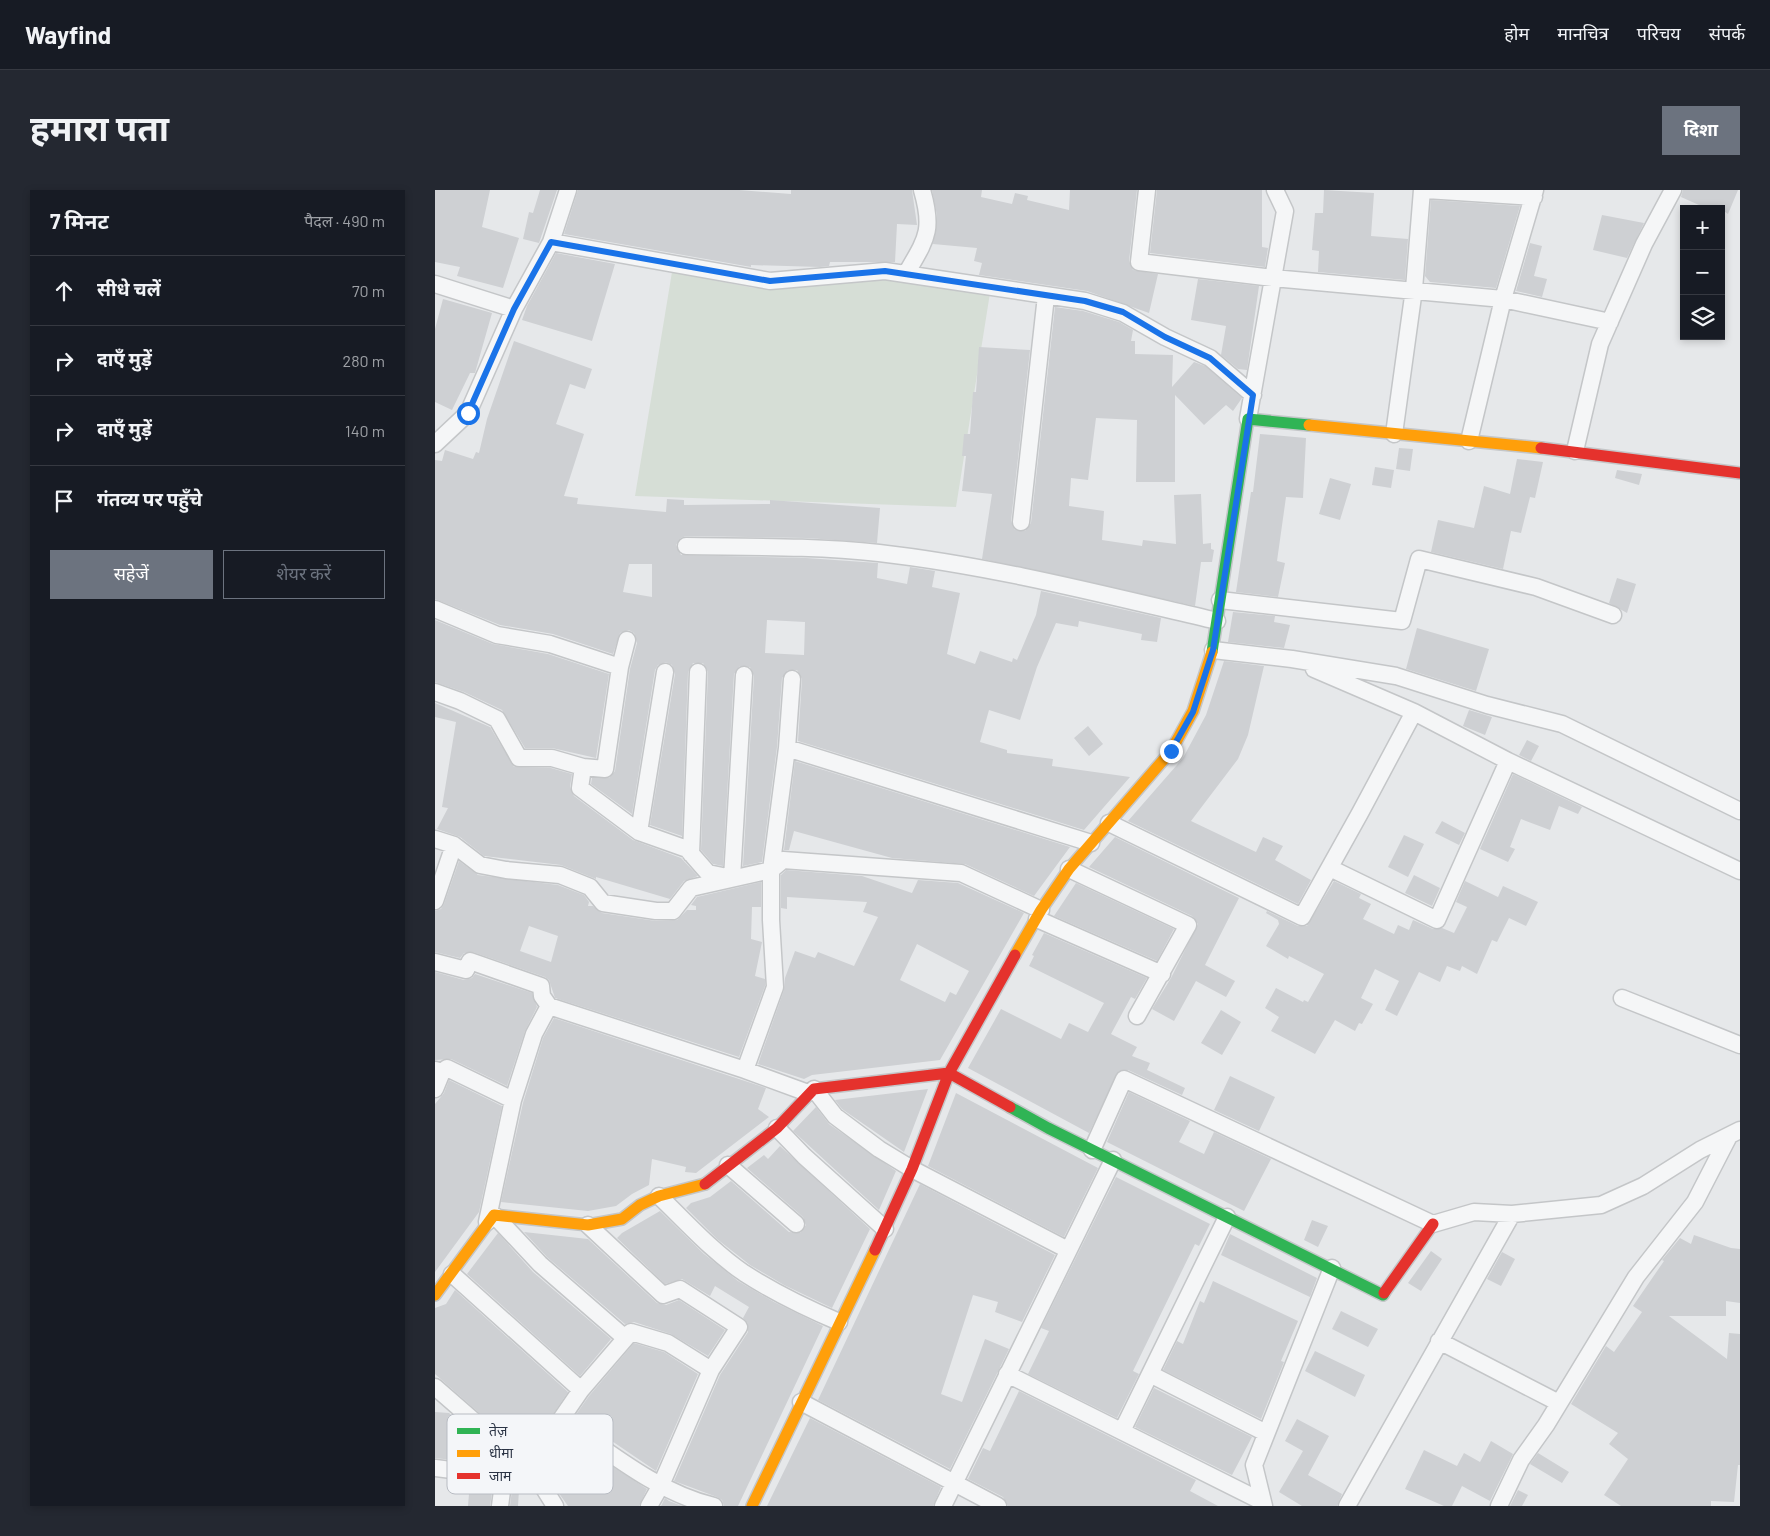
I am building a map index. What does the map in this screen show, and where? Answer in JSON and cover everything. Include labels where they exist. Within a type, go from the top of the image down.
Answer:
[{"type":"street","points":[[435,444],[468,413],[514,309],[551,242],[568,190]]},
{"type":"street","points":[[906,274],[927,237],[927,208],[922,190]]},
{"type":"street","points":[[1147,190],[1139,262],[1273,278],[1414,289],[1503,299],[1610,322]]},
{"type":"street","points":[[752,1506],[885,1229],[912,1169],[949,1073],[1000,980],[1069,869],[1171,751],[1193,712],[1213,650],[1248,419],[1285,211],[1275,190]]},
{"type":"street","points":[[1394,434],[1414,289],[1422,190]]},
{"type":"street","points":[[1426,190],[1534,193],[1503,299],[1469,441]]},
{"type":"street","points":[[1575,451],[1600,344],[1644,244],[1673,190]]},
{"type":"street","points":[[551,242],[770,281],[885,271],[1085,301],[1123,312],[1165,337],[1210,358],[1253,395]]},
{"type":"street","points":[[435,284],[514,309]]},
{"type":"street","points":[[1021,522],[1046,296]]},
{"type":"street","points":[[1248,419],[1575,451],[1740,473]]},
{"type":"street","points":[[686,546],[829,549],[908,557],[1074,588],[1217,621]]},
{"type":"street","points":[[1220,600],[1401,621],[1419,559],[1536,587],[1613,615]]},
{"type":"street","points":[[435,609],[497,635],[550,644],[620,667]]},
{"type":"street","points":[[435,692],[460,701],[497,719],[519,758],[552,758],[583,767],[605,770],[620,667],[627,640]]},
{"type":"street","points":[[1213,650],[1292,659],[1395,676],[1487,705],[1563,724],[1740,811]]},
{"type":"street","points":[[1292,659],[1413,712],[1508,761],[1740,871]]},
{"type":"street","points":[[639,832],[665,672]]},
{"type":"street","points":[[691,854],[698,672]]},
{"type":"street","points":[[732,878],[744,675]]},
{"type":"street","points":[[745,1070],[775,988],[771,920],[771,870],[787,748],[792,678]]},
{"type":"street","points":[[1109,823],[1302,917],[1413,712]]},
{"type":"street","points":[[787,748],[1091,844]]},
{"type":"street","points":[[1330,868],[1437,920],[1508,761]]},
{"type":"street","points":[[583,767],[579,788],[639,832],[687,849],[709,873],[732,878],[743,878],[771,870],[783,860],[961,873],[1039,915],[1162,974]]},
{"type":"street","points":[[435,839],[455,845],[480,865],[505,870],[560,875],[590,887],[603,903],[656,911],[673,911],[691,888],[732,878]]},
{"type":"street","points":[[435,901],[455,845]]},
{"type":"street","points":[[1069,869],[1188,926],[1137,1016]]},
{"type":"street","points":[[435,962],[466,970],[470,961],[541,986],[542,996],[549,1006],[811,1091],[949,1073],[1092,1150],[1383,1295],[1433,1224],[1475,1212],[1512,1214],[1601,1205],[1643,1186],[1700,1150],[1734,1134]]},
{"type":"street","points":[[1622,998],[1740,1045]]},
{"type":"street","points":[[435,1294],[452,1274],[490,1219],[513,1100],[534,1034],[549,1006]]},
{"type":"street","points":[[435,1089],[438,1071],[447,1068],[513,1100]]},
{"type":"street","points":[[1092,1150],[1124,1079],[1433,1224]]},
{"type":"street","points":[[490,1219],[588,1225],[622,1220],[640,1205],[659,1196],[702,1186],[777,1128],[811,1091]]},
{"type":"street","points":[[811,1091],[835,1116],[879,1149],[912,1169],[1068,1250]]},
{"type":"street","points":[[777,1128],[885,1229]]},
{"type":"street","points":[[1501,1505],[1521,1460],[1559,1403],[1636,1277],[1695,1202],[1734,1134]]},
{"type":"street","points":[[943,1506],[953,1482],[1113,1160]]},
{"type":"street","points":[[728,1165],[796,1224]]},
{"type":"street","points":[[659,1196],[699,1235],[743,1272],[789,1300],[839,1322]]},
{"type":"street","points":[[1347,1506],[1512,1214]]},
{"type":"street","points":[[1122,1432],[1227,1217]]},
{"type":"street","points":[[490,1219],[624,1336],[631,1332],[668,1342],[711,1370]]},
{"type":"street","points":[[588,1225],[663,1295],[680,1289],[739,1327],[711,1370],[661,1485],[649,1506]]},
{"type":"street","points":[[1263,1504],[1254,1465],[1332,1268]]},
{"type":"street","points":[[452,1274],[581,1390]]},
{"type":"street","points":[[564,1414],[581,1390],[631,1332]]},
{"type":"street","points":[[1439,1341],[1559,1403]]},
{"type":"street","points":[[1007,1374],[1263,1504]]},
{"type":"street","points":[[1150,1374],[1266,1433]]},
{"type":"street","points":[[435,1387],[466,1414]]},
{"type":"street","points":[[801,1402],[998,1506]]},
{"type":"street","points":[[613,1453],[661,1485],[699,1503],[714,1506]]},
{"type":"street","points":[[547,1494],[555,1506]]},
{"type":"shaded area","points":[[672,272],[754,288],[868,277],[990,293],[956,507],[635,496]]},
{"type":"building","points":[[435,190],[490,190],[482,227],[519,238],[503,288],[457,276],[460,267],[435,262]]},
{"type":"building","points":[[540,190],[557,190],[539,243],[523,239],[529,212],[533,213]]},
{"type":"building","points":[[578,190],[739,190],[791,194],[791,190],[912,190],[917,225],[897,224],[895,262],[830,262],[829,266],[820,267],[751,265],[751,267],[564,234]]},
{"type":"building","points":[[932,190],[982,190],[981,197],[1012,204],[1015,193],[1028,196],[1027,200],[1069,210],[1070,190],[1137,190],[1129,261],[1133,270],[1158,274],[1149,313],[1087,291],[979,275],[982,263],[974,261],[977,248],[933,244],[937,215]]},
{"type":"building","points":[[1157,190],[1262,190],[1262,247],[1268,248],[1265,267],[1150,253]]},
{"type":"building","points":[[1324,190],[1374,193],[1371,236],[1408,239],[1405,280],[1318,272],[1319,251],[1312,250],[1315,213],[1323,213]]},
{"type":"building","points":[[1683,190],[1738,190],[1728,214],[1725,212],[1725,205],[1699,205],[1681,197]]},
{"type":"building","points":[[1431,200],[1520,206],[1496,288],[1430,282],[1425,276]]},
{"type":"building","points":[[1602,215],[1644,223],[1627,258],[1593,250]]},
{"type":"building","points":[[1530,243],[1542,246],[1534,276],[1547,279],[1542,297],[1516,291]]},
{"type":"building","points":[[556,253],[615,264],[592,341],[522,320],[527,306]]},
{"type":"building","points":[[1198,279],[1259,286],[1247,370],[1238,369],[1221,355],[1226,326],[1191,320]]},
{"type":"building","points":[[443,299],[492,313],[475,373],[470,373],[452,410],[435,402],[435,329]]},
{"type":"building","points":[[1055,307],[1083,311],[1119,322],[1133,330],[1131,341],[1135,341],[1135,354],[1173,355],[1172,387],[1194,362],[1205,366],[1242,398],[1233,411],[1226,405],[1204,425],[1175,395],[1175,482],[1136,482],[1137,420],[1096,418],[1088,480],[1071,478],[1069,506],[1104,511],[1102,540],[1142,546],[1143,540],[1176,544],[1174,495],[1201,494],[1203,544],[1211,543],[1211,549],[1214,550],[1212,562],[1201,562],[1195,606],[982,559],[992,494],[962,491],[966,456],[962,456],[964,434],[970,434],[973,392],[976,392],[979,347],[1030,350],[1011,521],[1015,530],[1025,531],[1031,523]]},
{"type":"building","points":[[514,341],[592,369],[585,389],[570,384],[556,424],[584,434],[564,496],[578,498],[577,504],[666,512],[667,499],[684,500],[684,505],[770,504],[770,500],[880,508],[877,543],[807,538],[686,536],[681,538],[676,545],[681,555],[806,558],[878,563],[877,578],[907,584],[910,567],[935,571],[932,587],[960,593],[947,654],[975,664],[980,651],[1012,662],[1013,658],[1017,660],[1036,615],[1041,591],[1161,618],[1157,642],[1141,640],[1142,634],[1079,621],[1078,627],[1056,623],[1037,667],[1020,720],[989,710],[980,742],[1007,750],[1007,753],[1053,759],[1052,766],[1130,777],[1084,830],[798,741],[802,679],[797,670],[788,670],[782,678],[777,747],[762,862],[743,866],[754,676],[750,667],[740,666],[734,674],[723,866],[713,864],[701,850],[708,672],[703,663],[693,663],[688,672],[682,836],[650,825],[675,674],[672,665],[666,662],[658,665],[655,670],[632,814],[591,784],[592,778],[609,778],[615,771],[630,669],[637,643],[634,633],[629,630],[620,633],[613,654],[553,634],[500,625],[435,599],[435,460],[442,461],[445,450],[473,459],[476,452],[479,453],[487,419]],"holes":[[[629,564],[652,564],[652,597],[623,592]],[[767,620],[805,622],[804,655],[765,653]]]},
{"type":"building","points":[[1260,434],[1306,438],[1303,498],[1286,497],[1277,561],[1285,563],[1278,597],[1236,592],[1251,492],[1253,492]]},
{"type":"building","points":[[1399,448],[1413,449],[1410,471],[1396,469]]},
{"type":"building","points":[[1517,459],[1543,462],[1535,498],[1530,497],[1521,533],[1511,531],[1503,569],[1431,552],[1438,520],[1474,528],[1484,486],[1510,494]]},
{"type":"building","points":[[1375,467],[1394,470],[1391,488],[1372,485]]},
{"type":"building","points":[[1617,470],[1642,474],[1639,485],[1615,478]]},
{"type":"building","points":[[1330,478],[1351,484],[1340,520],[1319,514]]},
{"type":"building","points":[[1617,578],[1636,584],[1627,613],[1609,603]]},
{"type":"building","points":[[1233,612],[1275,616],[1274,622],[1290,625],[1284,648],[1228,642]]},
{"type":"building","points":[[435,620],[493,644],[548,654],[609,674],[596,758],[552,748],[525,748],[502,710],[464,692],[435,682]]},
{"type":"building","points":[[1417,628],[1489,649],[1476,691],[1406,669]]},
{"type":"building","points":[[1224,661],[1264,666],[1248,735],[1238,759],[1191,821],[1256,852],[1263,837],[1283,846],[1275,860],[1311,880],[1298,904],[1128,821],[1183,758],[1206,715]]},
{"type":"building","points":[[435,703],[490,727],[514,767],[551,768],[572,774],[570,787],[574,796],[633,840],[681,858],[698,876],[684,881],[670,899],[596,877],[596,879],[561,865],[484,856],[460,837],[437,829],[448,808],[442,807],[456,722],[435,717]]},
{"type":"building","points":[[1469,710],[1492,717],[1485,735],[1463,726]]},
{"type":"building","points":[[1088,726],[1103,744],[1089,756],[1074,738]]},
{"type":"building","points":[[1527,740],[1539,746],[1531,761],[1519,755]]},
{"type":"building","points":[[795,761],[1070,847],[1034,896],[965,864],[892,858],[794,831],[789,850],[784,850]]},
{"type":"building","points":[[1513,774],[1582,807],[1578,814],[1559,806],[1550,830],[1521,819],[1510,847],[1515,849],[1508,862],[1480,849]]},
{"type":"building","points":[[1442,821],[1465,833],[1459,845],[1435,833]]},
{"type":"building","points":[[1404,835],[1424,844],[1408,877],[1388,867]]},
{"type":"building","points":[[1115,837],[1239,898],[1205,965],[1235,981],[1226,997],[1196,981],[1174,1021],[1152,1009],[1171,978],[1198,924],[1192,916],[1089,867]]},
{"type":"building","points":[[459,861],[478,875],[558,885],[584,895],[589,902],[588,906],[593,906],[602,913],[656,921],[677,920],[687,910],[696,910],[696,906],[691,905],[697,897],[761,882],[761,907],[752,907],[751,939],[762,942],[755,976],[765,979],[765,986],[739,1057],[555,998],[549,980],[545,977],[473,952],[464,953],[460,958],[435,952],[435,911],[441,909]],"holes":[[[529,926],[558,936],[551,962],[520,951]]]},
{"type":"building","points":[[786,870],[862,876],[912,893],[918,880],[958,883],[1024,913],[940,1060],[812,1075],[804,1079],[758,1064],[784,990],[785,978],[795,951],[815,958],[818,952],[854,966],[878,917],[863,912],[867,902],[787,897],[787,909],[781,908],[781,875]],"holes":[[[917,944],[969,971],[956,995],[950,992],[945,1002],[900,980]]]},
{"type":"building","points":[[1414,875],[1440,888],[1432,906],[1405,893]]},
{"type":"building","points":[[1334,881],[1361,894],[1359,898],[1371,904],[1363,919],[1394,934],[1398,925],[1409,930],[1413,920],[1433,929],[1442,928],[1454,933],[1467,907],[1456,902],[1465,881],[1498,897],[1503,886],[1538,902],[1526,926],[1509,918],[1497,942],[1492,940],[1477,974],[1462,966],[1460,971],[1447,966],[1440,982],[1419,972],[1397,1016],[1385,1010],[1399,981],[1375,969],[1361,998],[1373,1004],[1362,1024],[1359,1023],[1355,1031],[1335,1020],[1315,1054],[1271,1031],[1279,1017],[1265,1008],[1276,988],[1303,1002],[1304,1000],[1308,1002],[1324,974],[1289,956],[1288,959],[1266,946],[1279,924],[1278,920],[1266,913],[1267,911],[1298,926],[1307,926]]},
{"type":"building","points":[[1076,883],[1174,929],[1157,961],[1054,916]]},
{"type":"building","points":[[1044,933],[1147,978],[1135,999],[1131,997],[1111,1034],[1137,1047],[1132,1056],[1150,1063],[1147,1070],[1185,1088],[1182,1095],[1128,1070],[1119,1071],[1089,1133],[968,1068],[1001,1009],[1061,1039],[1069,1023],[1088,1032],[1104,1003],[1029,966],[1034,956],[1032,955]]},
{"type":"building","points":[[435,972],[464,980],[472,978],[475,974],[532,993],[537,1007],[525,1031],[507,1086],[451,1059],[435,1060]]},
{"type":"building","points":[[1221,1010],[1241,1022],[1222,1055],[1201,1043]]},
{"type":"building","points":[[554,1018],[766,1088],[758,1109],[769,1117],[696,1173],[685,1172],[686,1167],[652,1159],[649,1185],[632,1194],[616,1206],[588,1211],[501,1202],[523,1103],[543,1038]]},
{"type":"building","points":[[1230,1076],[1275,1097],[1259,1131],[1214,1110]]},
{"type":"building","points":[[449,1080],[502,1106],[479,1212],[435,1272],[435,1104],[444,1093]]},
{"type":"building","points":[[928,1089],[904,1152],[842,1109],[835,1100]]},
{"type":"building","points":[[1129,1092],[1190,1121],[1179,1142],[1204,1154],[1214,1132],[1271,1159],[1244,1211],[1107,1142]]},
{"type":"building","points":[[956,1093],[1098,1168],[1064,1237],[928,1166]]},
{"type":"building","points":[[816,1107],[829,1124],[896,1171],[879,1210],[793,1131]]},
{"type":"building","points":[[780,1146],[870,1229],[832,1308],[784,1285],[750,1265],[717,1239],[686,1208],[691,1203],[710,1197],[731,1181],[789,1232],[800,1233],[806,1225],[803,1217],[747,1168],[764,1155],[768,1159]]},
{"type":"building","points":[[1116,1177],[1210,1224],[1199,1246],[1195,1244],[1133,1371],[1139,1374],[1117,1418],[1028,1374],[1049,1331],[1041,1328]]},
{"type":"building","points":[[920,1184],[1055,1255],[1022,1322],[995,1312],[998,1302],[973,1295],[941,1394],[962,1402],[985,1339],[1009,1349],[950,1469],[818,1400]]},
{"type":"building","points":[[660,1211],[704,1254],[738,1281],[774,1302],[823,1326],[738,1506],[724,1506],[722,1500],[717,1497],[674,1481],[720,1375],[748,1332],[748,1323],[743,1318],[749,1307],[715,1286],[710,1296],[682,1279],[665,1284],[617,1238],[622,1233]]},
{"type":"building","points":[[1312,1220],[1328,1226],[1318,1247],[1304,1240]]},
{"type":"building","points":[[524,1232],[588,1239],[657,1303],[666,1305],[679,1300],[725,1330],[708,1356],[671,1334],[634,1322],[625,1324],[547,1257]]},
{"type":"building","points":[[498,1233],[533,1272],[611,1339],[580,1376],[467,1274]]},
{"type":"building","points":[[1230,1234],[1317,1278],[1310,1297],[1221,1255]]},
{"type":"building","points":[[1694,1235],[1731,1248],[1740,1249],[1740,1303],[1726,1301],[1726,1316],[1669,1316],[1727,1359],[1729,1333],[1740,1334],[1740,1465],[1738,1465],[1734,1502],[1711,1501],[1711,1506],[1621,1506],[1604,1495],[1628,1459],[1609,1444],[1618,1433],[1571,1404],[1606,1346],[1614,1352],[1642,1312],[1633,1306],[1664,1261],[1662,1260],[1680,1238],[1691,1244]]},
{"type":"building","points":[[1431,1251],[1442,1259],[1421,1291],[1408,1283]]},
{"type":"building","points":[[1502,1252],[1515,1259],[1501,1286],[1487,1279]]},
{"type":"building","points":[[1213,1281],[1298,1321],[1281,1361],[1284,1362],[1261,1419],[1163,1370],[1177,1341],[1183,1344],[1200,1301],[1204,1303]]},
{"type":"building","points":[[455,1290],[568,1392],[553,1414],[480,1414],[435,1374],[435,1308],[446,1304]]},
{"type":"building","points":[[1341,1311],[1378,1329],[1368,1347],[1332,1329]]},
{"type":"building","points":[[634,1343],[664,1352],[698,1374],[656,1471],[613,1442],[613,1414],[576,1414],[589,1396]]},
{"type":"building","points":[[1315,1351],[1365,1375],[1355,1397],[1305,1371]]},
{"type":"building","points":[[1154,1388],[1252,1437],[1232,1475],[1135,1427]]},
{"type":"building","points":[[1019,1391],[1196,1480],[1190,1491],[1218,1506],[1008,1506],[1003,1497],[968,1479],[983,1448],[990,1451]]},
{"type":"building","points":[[435,1412],[449,1413],[450,1414],[447,1414],[447,1459],[435,1458]]},
{"type":"building","points":[[810,1418],[941,1487],[933,1506],[767,1506]]},
{"type":"building","points":[[1297,1419],[1329,1436],[1308,1475],[1342,1494],[1337,1506],[1302,1506],[1279,1492],[1303,1451],[1285,1441]]},
{"type":"building","points":[[1491,1441],[1513,1454],[1490,1501],[1462,1486],[1452,1506],[1444,1506],[1405,1489],[1424,1450],[1457,1466],[1464,1453],[1480,1462]]},
{"type":"building","points":[[1538,1453],[1569,1472],[1562,1483],[1530,1464]]},
{"type":"building","points":[[613,1467],[647,1489],[639,1506],[568,1506],[559,1494],[613,1494]]},
{"type":"building","points":[[1518,1490],[1528,1495],[1522,1506],[1510,1506]]},
{"type":"building","points":[[469,1494],[492,1494],[490,1506],[468,1506]]},
{"type":"building","points":[[512,1494],[519,1494],[518,1506],[510,1506]]},
{"type":"building","points":[[665,1498],[669,1501],[682,1506],[661,1506]]},
{"type":"traffic: fast","points":[[1212,652],[1248,419],[1309,425]]},
{"type":"traffic: fast","points":[[1010,1107],[1048,1128],[1383,1295],[1384,1293]]},
{"type":"traffic: slow","points":[[1309,425],[1541,448]]},
{"type":"traffic: slow","points":[[1015,955],[1041,910],[1069,869],[1171,751],[1193,711],[1212,652]]},
{"type":"traffic: slow","points":[[435,1295],[494,1215],[588,1225],[622,1219],[640,1205],[659,1196],[705,1184]]},
{"type":"traffic: slow","points":[[752,1506],[875,1250]]},
{"type":"traffic: jam","points":[[1541,448],[1740,473]]},
{"type":"traffic: jam","points":[[705,1184],[777,1128],[814,1089],[949,1073],[1015,955]]},
{"type":"traffic: jam","points":[[875,1250],[912,1169],[949,1073],[1010,1107]]},
{"type":"traffic: jam","points":[[1384,1293],[1433,1224]]},
{"type":"route","points":[[468,413],[514,309],[551,242],[770,281],[885,271],[1085,301],[1123,312],[1165,337],[1210,358],[1253,395],[1213,650],[1193,712],[1171,751]]}]
